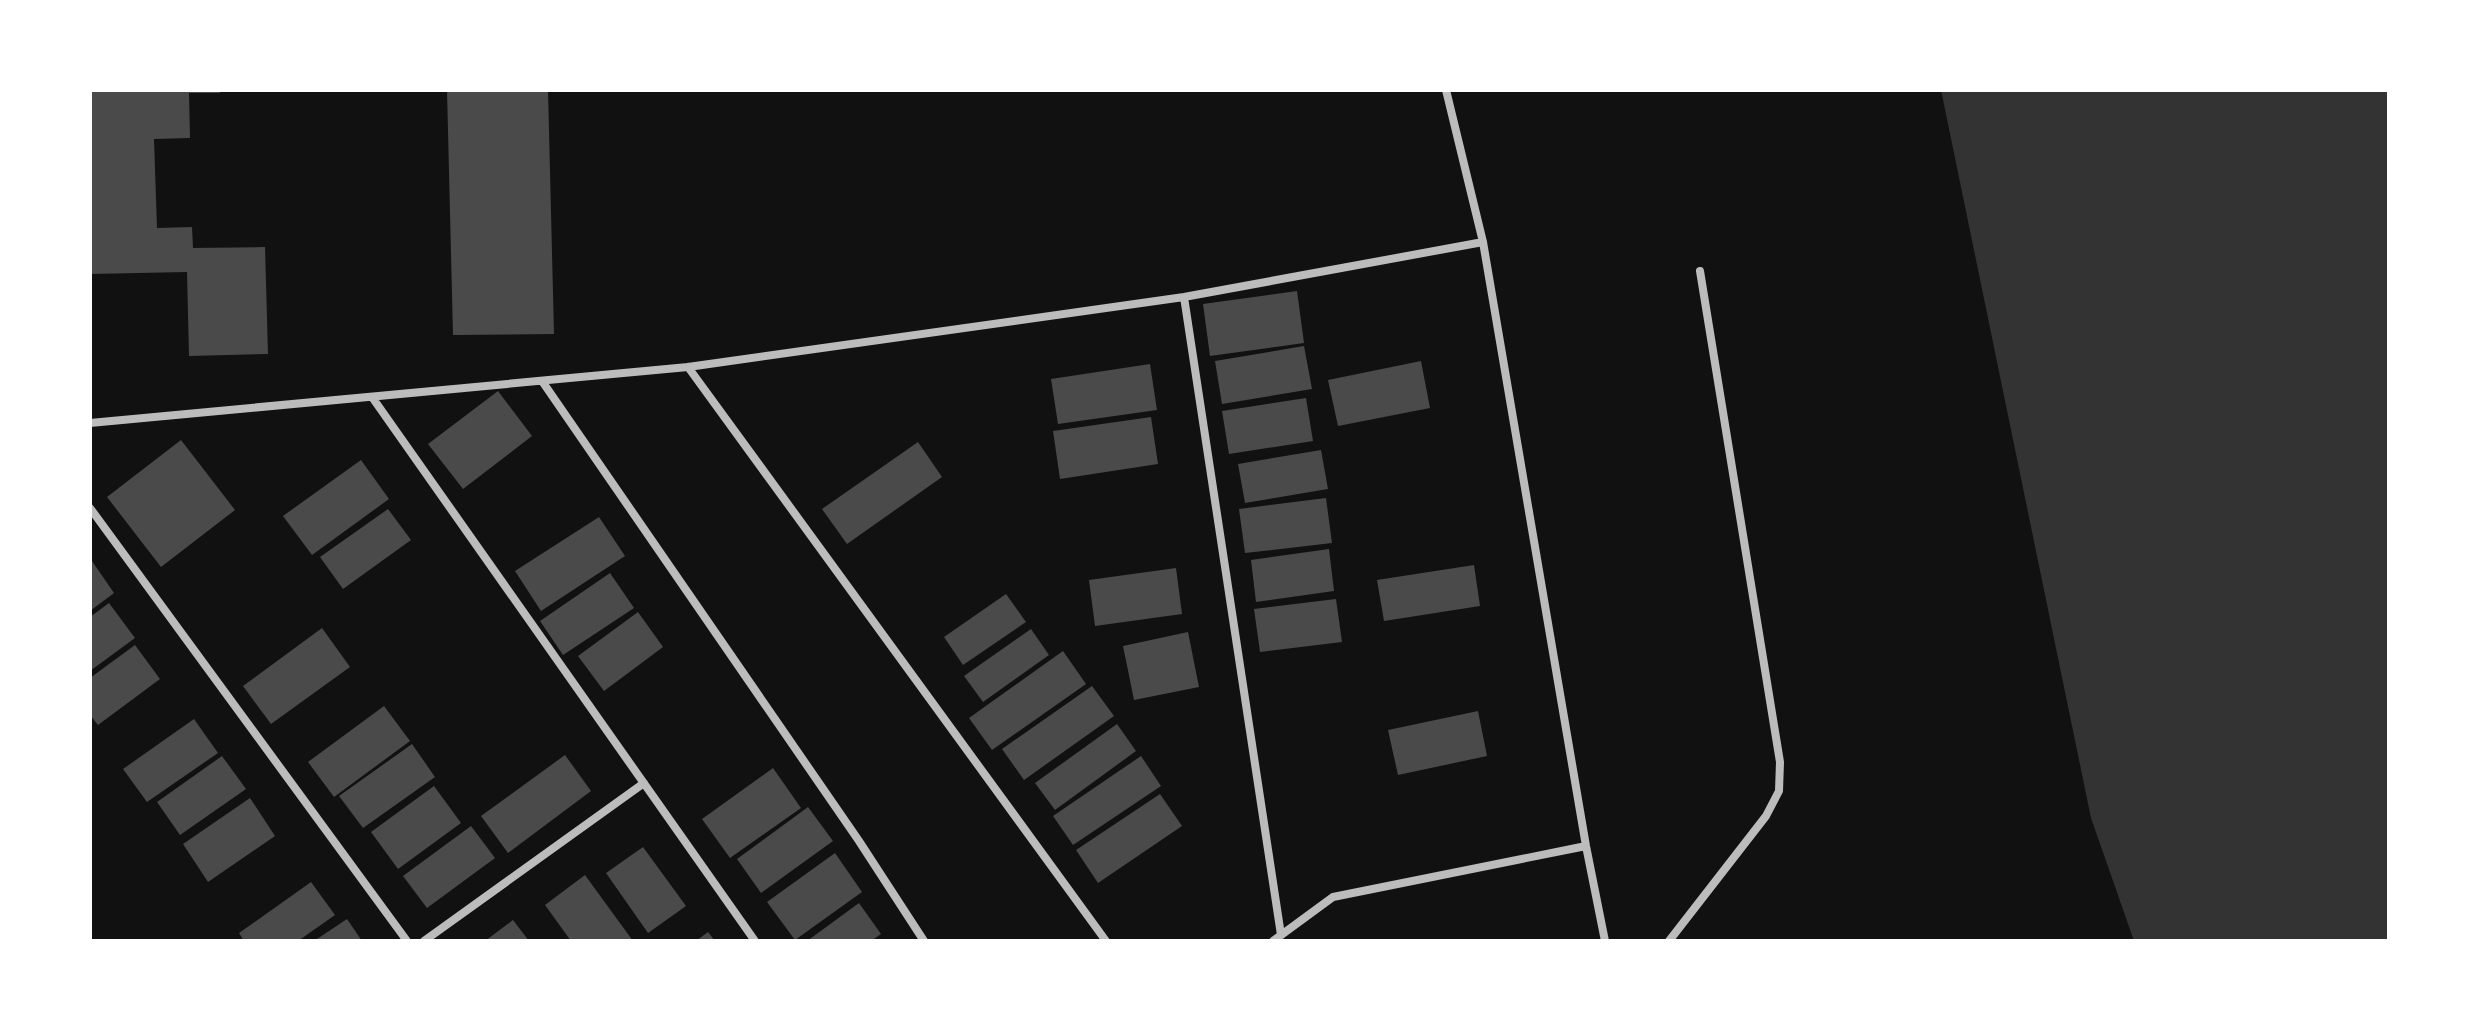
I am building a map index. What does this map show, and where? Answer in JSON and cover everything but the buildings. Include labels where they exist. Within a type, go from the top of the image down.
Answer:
[{"type":"street","points":[[1446,90],[1483,242],[1605,941]]},
{"type":"street","points":[[90,423],[688,367],[1184,297],[1483,242]]},
{"type":"street","points":[[1669,941],[1766,816],[1779,791],[1780,762],[1700,271]]},
{"type":"street","points":[[1184,297],[1281,935]]},
{"type":"street","points":[[688,367],[1106,941]]},
{"type":"street","points":[[542,381],[841,814],[924,941]]},
{"type":"street","points":[[372,397],[755,941]]},
{"type":"street","points":[[90,508],[407,941]]},
{"type":"street","points":[[424,941],[644,783]]},
{"type":"street","points":[[1273,941],[1333,897],[1586,846]]},
{"type":"shaded area","points":[[1941,90],[2389,90],[2389,941],[2134,941],[2091,818]]}]
